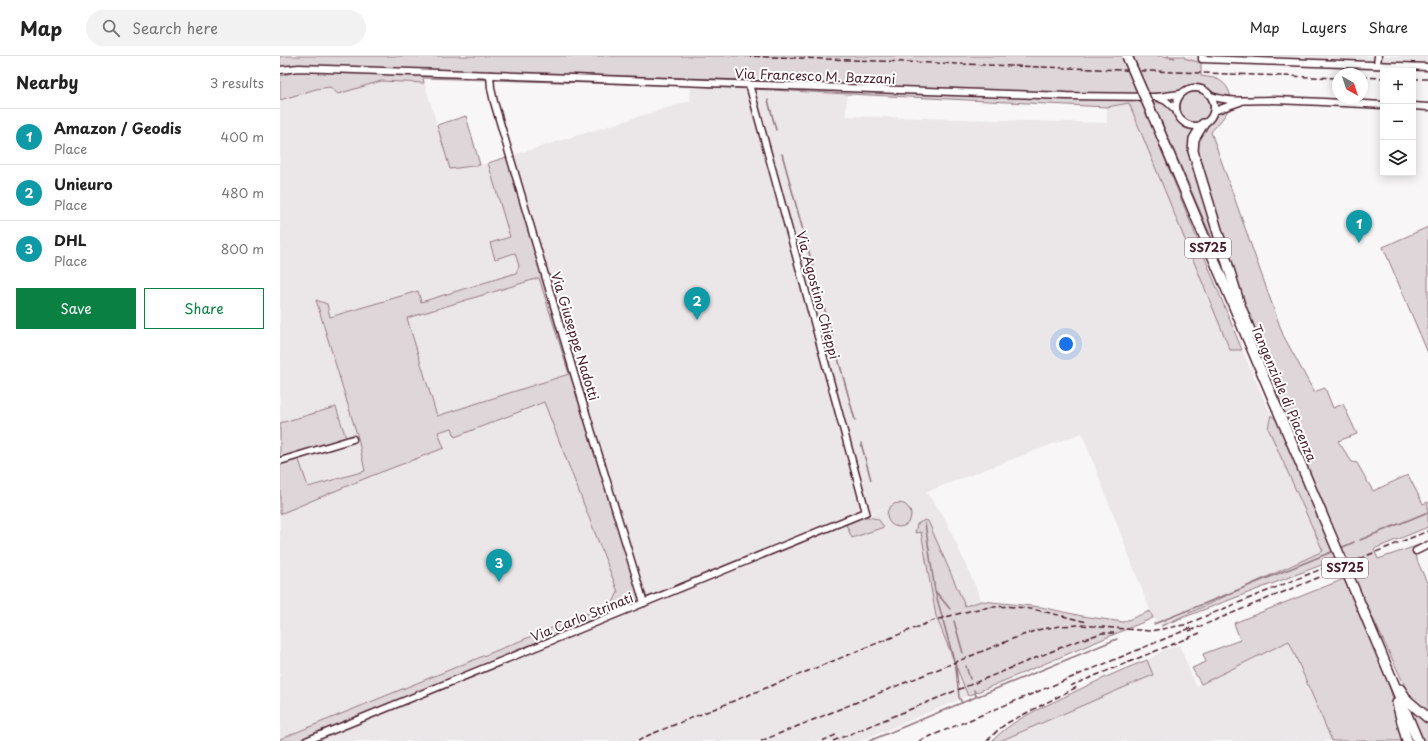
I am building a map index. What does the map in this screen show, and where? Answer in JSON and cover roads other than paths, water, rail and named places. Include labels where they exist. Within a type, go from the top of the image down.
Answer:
[{"type":"highway","name":"Tangenziale di Piacenza","points":[[1127,56],[1418,741]]},
{"type":"highway","points":[[1203,124],[1194,139],[1193,151],[1240,305],[1261,358],[1265,380]]},
{"type":"highway","points":[[1385,665],[1407,700],[1428,718]]},
{"type":"highway","points":[[1385,665],[1407,741]]},
{"type":"street","points":[[1377,65],[1378,56]]},
{"type":"street","points":[[1202,58],[1428,67]]},
{"type":"street","name":"Via Francesco M. Bazzani","points":[[280,70],[299,68],[1060,96],[1157,97],[1180,94]]},
{"type":"street","name":"Via Giuseppe Nadotti","points":[[490,75],[494,102],[567,351],[644,603]]},
{"type":"street","name":"Via Agostino Chieppi","points":[[749,84],[866,512]]},
{"type":"street","points":[[1176,110],[1176,104],[1180,94],[1190,88],[1196,87],[1206,91],[1211,96],[1218,99],[1380,105]]},
{"type":"street","points":[[1157,97],[1166,101],[1176,110],[1181,120],[1191,126],[1203,124],[1208,121],[1214,111],[1211,96]]},
{"type":"street","points":[[1214,111],[1242,101]]},
{"type":"street","points":[[1416,106],[1428,107]]},
{"type":"street","points":[[280,461],[353,439]]},
{"type":"street","name":"Via Carlo Strinati","points":[[306,741],[866,512]]},
{"type":"street","points":[[1416,550],[1428,545]]},
{"type":"waterway","points":[[768,100],[776,130]]},
{"type":"waterway","points":[[782,154],[855,420]]},
{"type":"waterway","points":[[861,443],[871,480]]},
{"type":"waterway","points":[[1360,540],[1428,512]]},
{"type":"waterway","points":[[925,523],[935,591],[956,668],[959,697],[962,703]]},
{"type":"waterway","points":[[1341,548],[1354,542]]},
{"type":"waterway","points":[[1154,624],[1334,551]]},
{"type":"waterway","points":[[936,592],[950,609]]},
{"type":"waterway","points":[[954,621],[963,653]]},
{"type":"waterway","points":[[869,741],[1117,639]]},
{"type":"waterway","points":[[966,666],[970,679]]},
{"type":"waterway","points":[[974,690],[976,696]]},
{"type":"railway","points":[[745,56],[1332,78]]},
{"type":"railway","points":[[1368,77],[1380,78]]},
{"type":"railway","points":[[1416,79],[1428,79]]},
{"type":"railway","points":[[1326,572],[1428,531]]},
{"type":"railway","points":[[761,741],[1037,630],[1060,626],[1080,625],[1150,631],[1184,625],[1331,565]]},
{"type":"railway","points":[[1189,631],[1332,572]]},
{"type":"railway","points":[[638,741],[649,735],[935,620],[956,614],[978,609],[1004,606],[1040,611],[1087,622]]},
{"type":"railway","points":[[919,741],[1193,627]]},
{"type":"railway","points":[[833,741],[1072,643],[1102,633],[1114,633]]},
{"type":"railway","points":[[1070,686],[1200,633]]},
{"type":"railway","points":[[987,741],[1007,723],[1077,687]]},
{"type":"railway","points":[[822,741],[838,734]]},
{"type":"place","name":"Amazon / Geodis","points":[[1359,243]]},
{"type":"place","name":"Unieuro","points":[[697,320]]},
{"type":"place","name":"DHL","points":[[499,582]]}]
